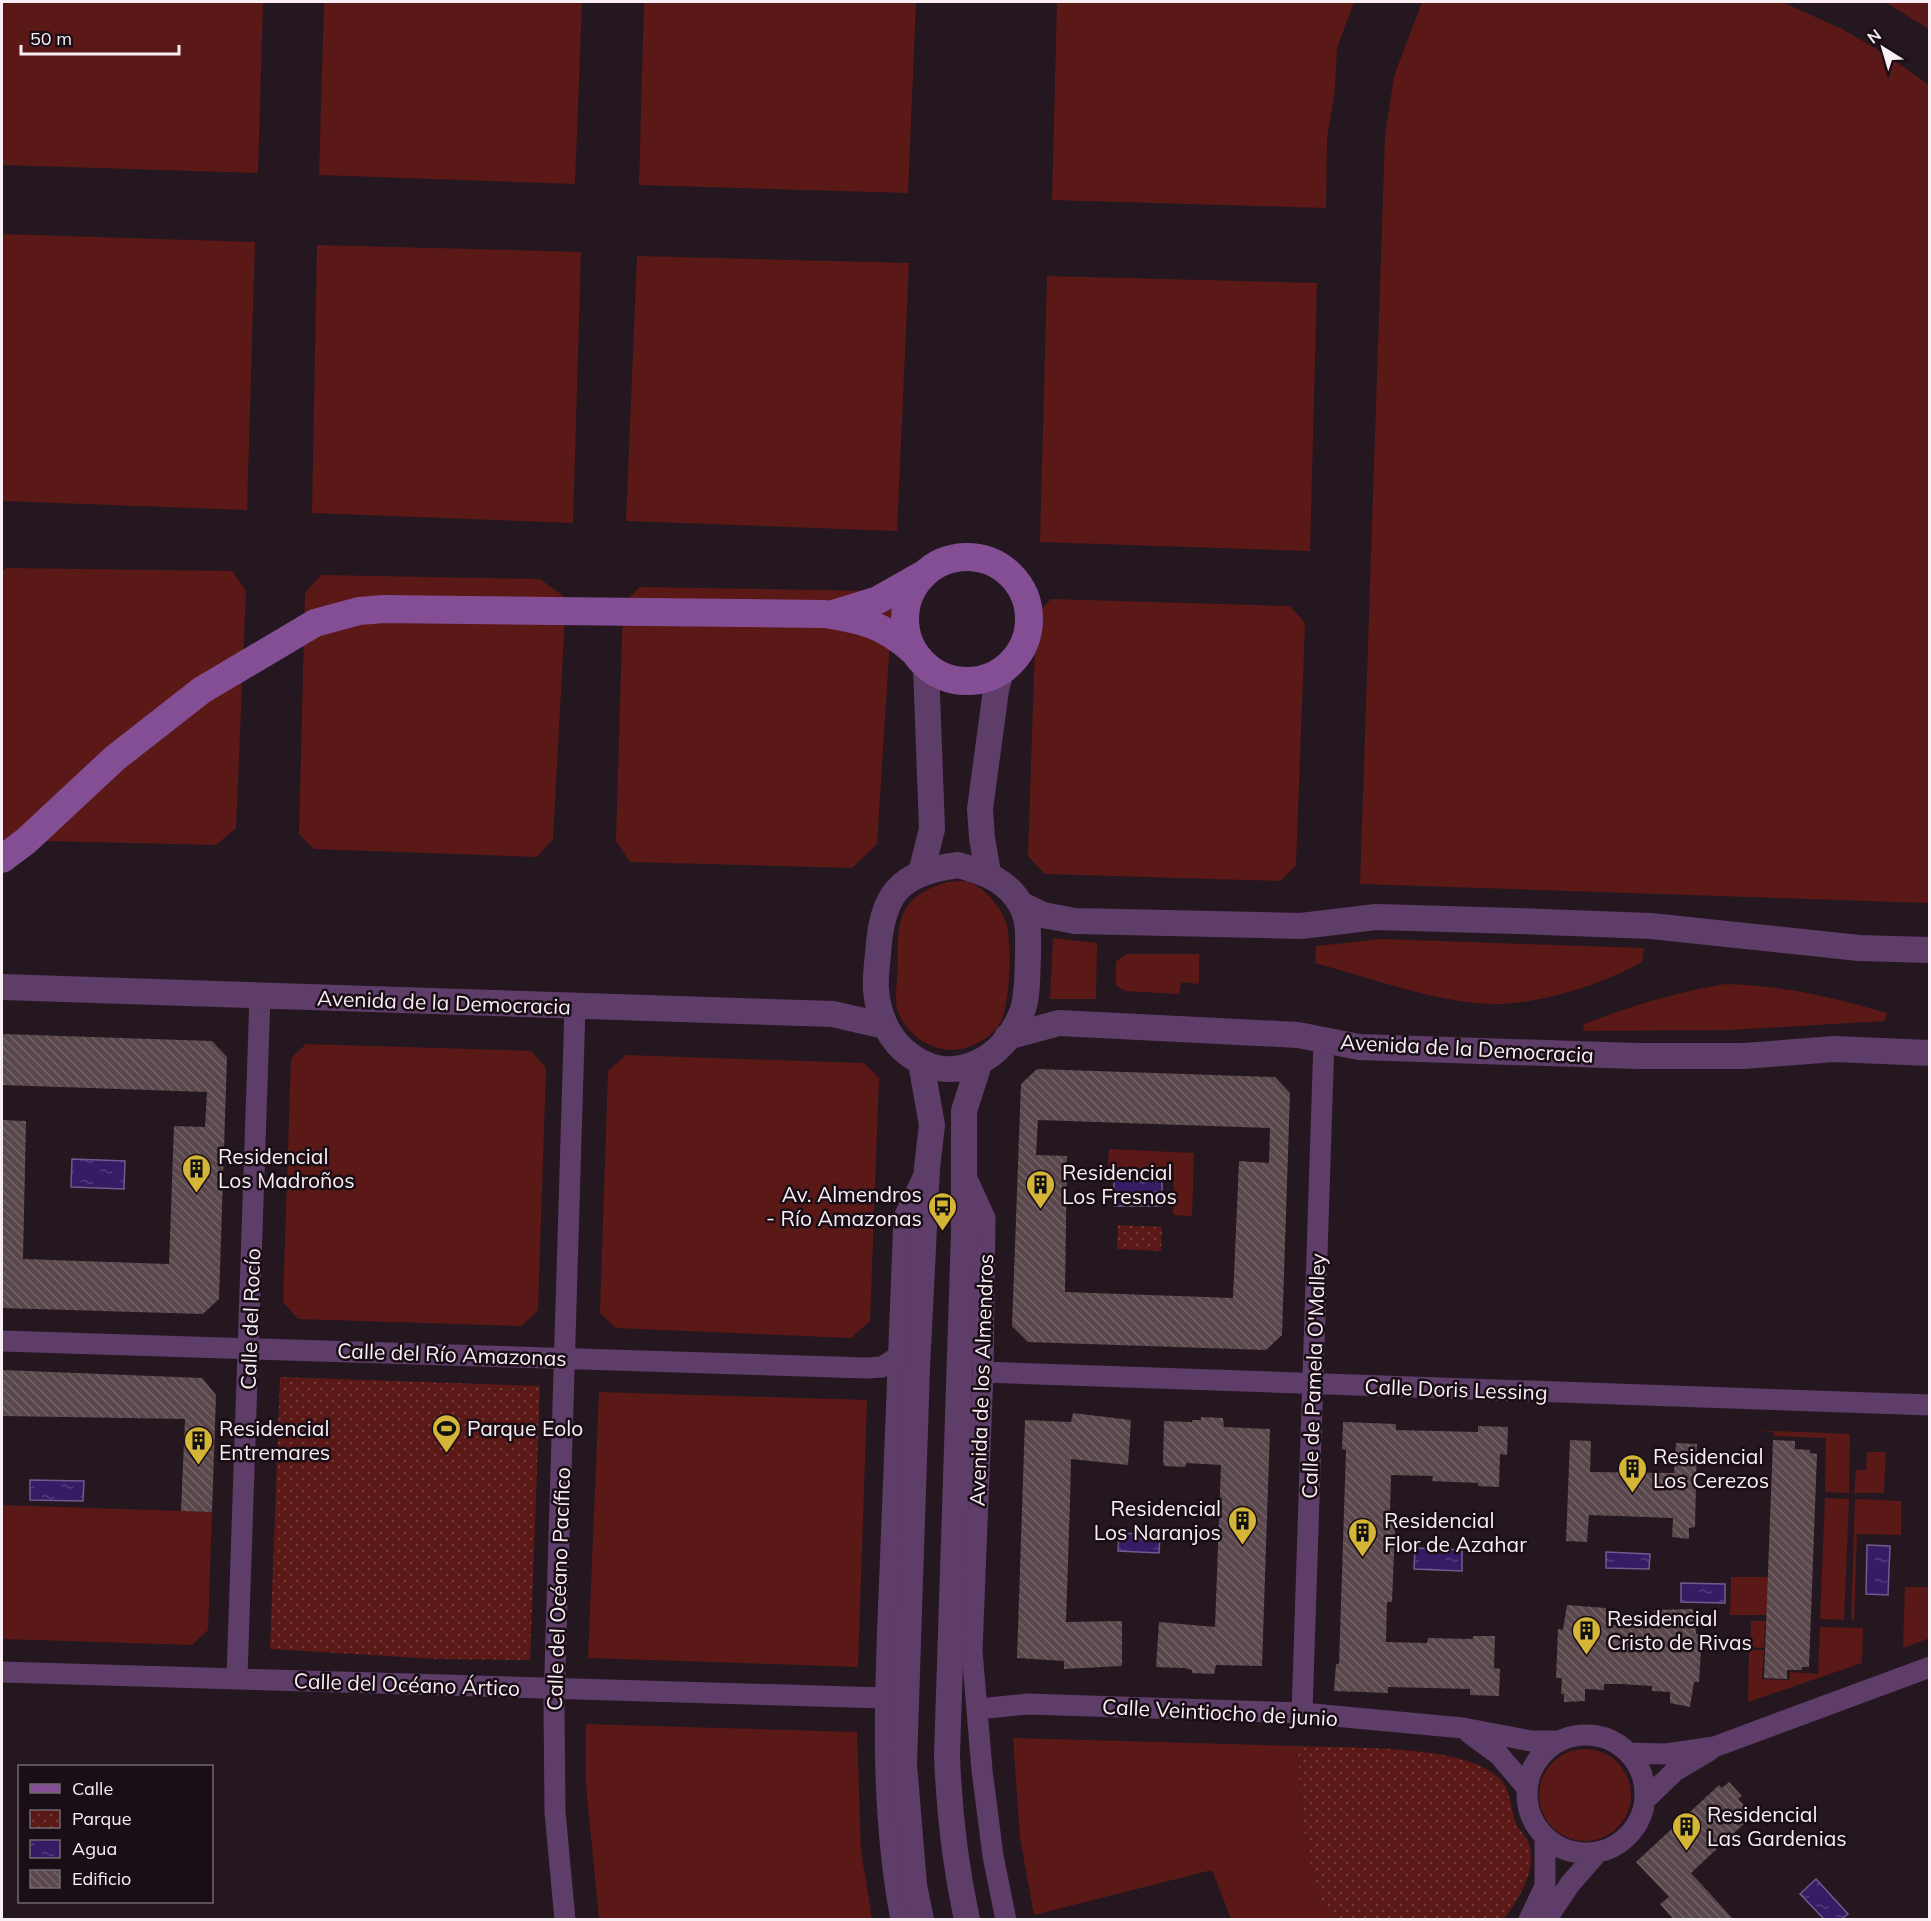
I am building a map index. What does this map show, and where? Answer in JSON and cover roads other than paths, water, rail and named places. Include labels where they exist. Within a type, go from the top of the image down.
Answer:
[{"type":"main road","points":[[2,859],[26,841],[115,758],[201,690],[315,623],[359,611],[384,609],[825,614],[854,609],[878,600],[940,563],[961,557],[982,558],[1001,566],[1016,581],[1026,599],[1025,638],[1017,655],[1001,671],[983,680],[963,681],[943,677],[878,626],[825,614]]},
{"type":"main road","points":[[920,659],[906,632],[905,612],[911,592],[923,575]]},
{"type":"street","points":[[920,659],[932,829],[921,873]]},
{"type":"street","points":[[988,873],[980,809],[996,690],[1001,671]]},
{"type":"street","points":[[1022,905],[1029,941],[1025,990],[1022,1012],[1007,1037],[999,1049],[979,1064],[958,1069],[939,1068],[921,1063],[907,1053],[885,1026],[879,1011],[876,988],[879,931],[888,899],[904,883],[921,873],[958,865],[988,873],[1022,905],[1043,915],[1075,921],[1301,926],[1376,917],[1517,921],[1651,926],[1859,948],[1929,950]]},
{"type":"street","name":"Avenida de la Democracia","points":[[2,987],[833,1014],[885,1026]]},
{"type":"street","name":"Calle del Rocío","points":[[237,1677],[260,996]]},
{"type":"street","name":"Calle del Océano Pacífico","points":[[565,1920],[555,1812],[554,1690],[575,1007]]},
{"type":"street","name":"Avenida de la Democracia","points":[[1007,1037],[1059,1023],[1299,1035],[1359,1047],[1636,1056],[1744,1056],[1834,1050],[1929,1053]]},
{"type":"street","name":"Calle de Pamela O'Malley","points":[[1302,1713],[1324,1040]]},
{"type":"street","points":[[921,1063],[932,1125],[927,1168],[904,1764],[914,1886],[921,1920]]},
{"type":"street","name":"Avenida de los Almendros","points":[[967,1920],[956,1870],[949,1805],[947,1755],[954,1562],[964,1111],[979,1064]]},
{"type":"street","points":[[901,1920],[891,1868],[886,1801],[885,1698],[904,1217],[927,1168]]},
{"type":"street","name":"Avenida de los Almendros","points":[[964,1171],[986,1218],[983,1372],[972,1651],[983,1780],[1006,1920]]},
{"type":"street","name":"Calle del Río Amazonas","points":[[2,1341],[866,1368],[882,1367],[898,1356]]},
{"type":"street","name":"Calle Doris Lessing","points":[[983,1372],[1929,1405]]},
{"type":"street","points":[[890,1578],[911,1545]]},
{"type":"street","points":[[954,1562],[974,1594]]},
{"type":"street","points":[[1646,1799],[1676,1771],[1714,1747],[1929,1667]]},
{"type":"street","name":"Calle del Océano Ártico","points":[[2,1672],[443,1683],[554,1690],[885,1698]]},
{"type":"street","name":"Calle Veintiocho de junio","points":[[978,1709],[1028,1704],[1302,1713],[1462,1728],[1531,1741],[1559,1742]]},
{"type":"street","points":[[1462,1728],[1499,1755],[1527,1788]]},
{"type":"street","points":[[1577,1735],[1596,1735],[1614,1742],[1629,1752],[1642,1774],[1646,1799],[1638,1823],[1622,1842],[1598,1852],[1570,1851],[1545,1837],[1534,1823],[1528,1806],[1527,1788],[1537,1761],[1559,1742],[1577,1735]]},
{"type":"street","points":[[1629,1752],[1666,1754],[1714,1747]]},
{"type":"street","points":[[886,1801],[909,1826]]},
{"type":"street","points":[[1529,1920],[1545,1886],[1545,1837]]},
{"type":"street","points":[[1546,1920],[1570,1884],[1598,1852]]},
{"type":"water","points":[[72,1159],[125,1161],[124,1189],[71,1187]]},
{"type":"water","points":[[1114,1180],[1162,1181],[1162,1206],[1114,1206]]},
{"type":"water","points":[[30,1480],[84,1481],[83,1501],[30,1500]]},
{"type":"water","points":[[1119,1533],[1160,1535],[1159,1553],[1118,1551]]},
{"type":"water","points":[[1867,1545],[1890,1546],[1888,1595],[1866,1594]]},
{"type":"water","points":[[1415,1548],[1462,1550],[1462,1571],[1414,1569]]},
{"type":"water","points":[[1606,1552],[1650,1554],[1649,1569],[1606,1568]]},
{"type":"water","points":[[1681,1583],[1725,1584],[1725,1603],[1681,1602]]},
{"type":"water","points":[[1816,1879],[1848,1914],[1842,1919],[1824,1919],[1800,1894]]},
{"type":"place","name":"Residencial Los Madroños","points":[[197,1194]]},
{"type":"place","name":"Residencial Los Fresnos","points":[[1041,1210]]},
{"type":"place","name":"Av. Almendros - Río Amazonas","points":[[943,1232]]},
{"type":"place","name":"Parque Eolo","points":[[446,1454]]},
{"type":"place","name":"Residencial Entremares","points":[[198,1466]]},
{"type":"place","name":"Residencial Los Cerezos","points":[[1632,1494]]},
{"type":"place","name":"Residencial Los Naranjos","points":[[1242,1546]]},
{"type":"place","name":"Residencial Flor de Azahar","points":[[1363,1558]]},
{"type":"place","name":"Residencial Cristo de Rivas","points":[[1586,1656]]},
{"type":"place","name":"Residencial Las Gardenias","points":[[1686,1852]]}]
